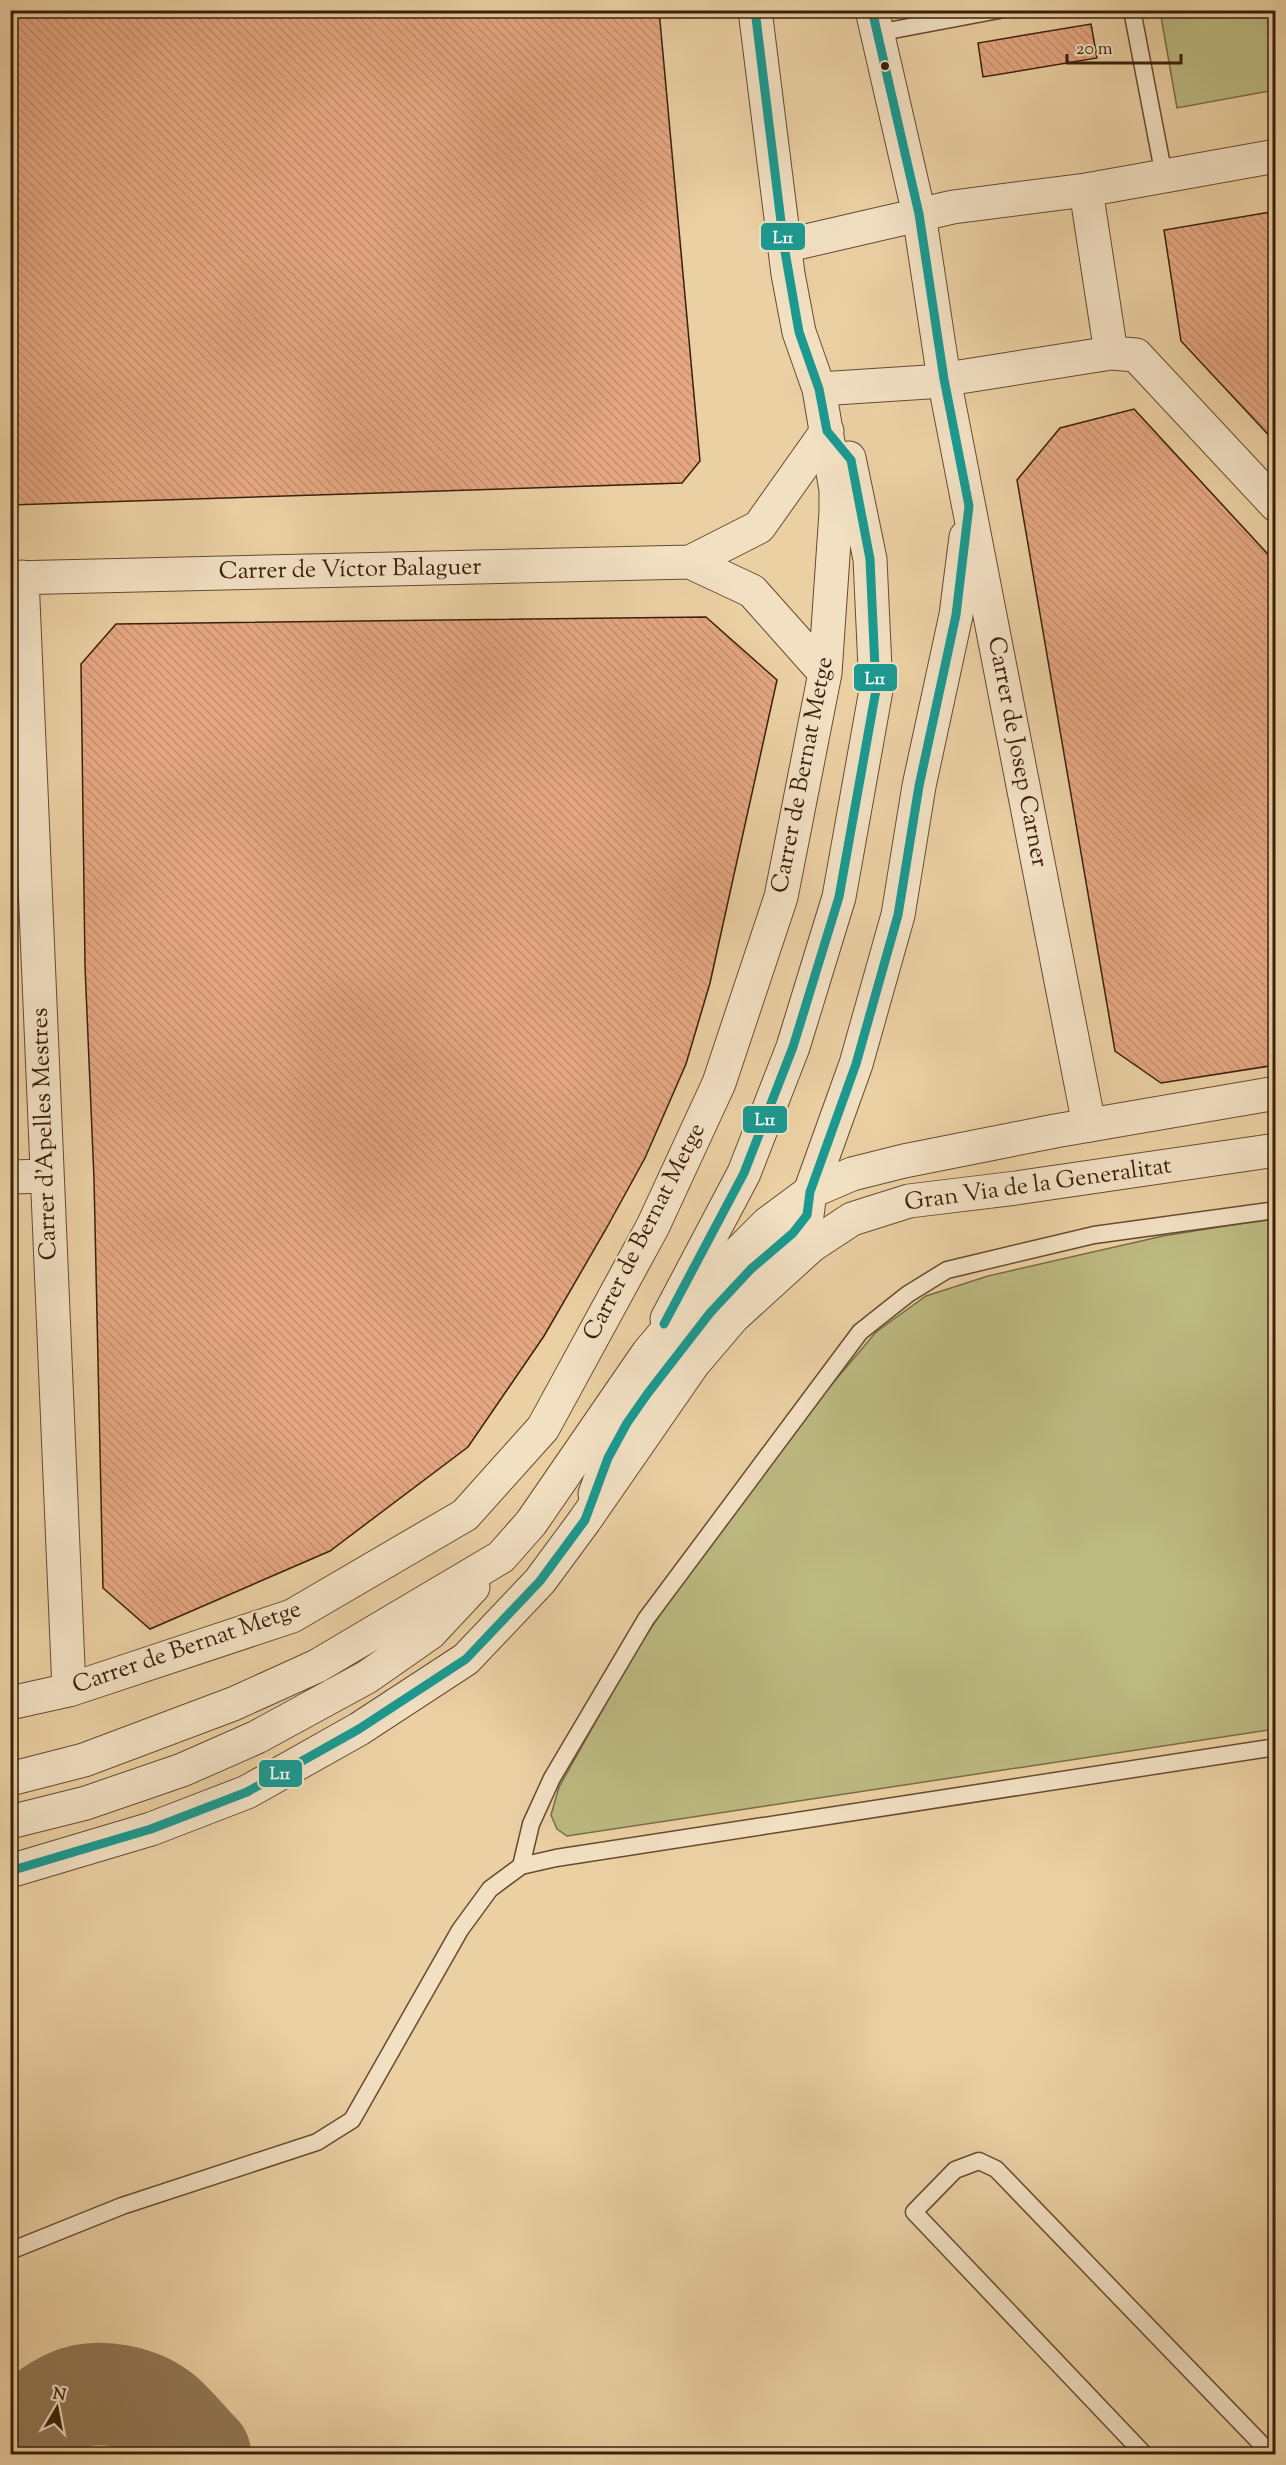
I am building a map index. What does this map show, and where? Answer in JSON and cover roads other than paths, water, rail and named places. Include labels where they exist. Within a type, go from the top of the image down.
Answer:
[{"type":"street","name":"Carrer de Bernat Metge","points":[[10,1703],[69,1690],[292,1616],[465,1515],[543,1428],[653,1226],[719,1083],[781,897],[825,673],[836,512],[836,490],[819,389],[799,332],[784,246],[755,10]]},
{"type":"street","points":[[874,22],[920,214],[944,379]]},
{"type":"street","points":[[784,246],[953,207],[1086,190],[1275,156]]},
{"type":"street","points":[[1086,190],[1111,353]]},
{"type":"street","points":[[819,389],[944,379],[1111,353],[1136,355],[1275,505]]},
{"type":"street","name":"Carrer de Josep Carner","points":[[944,379],[1089,1125]]},
{"type":"street","name":"Carrer de Bernat Metge","points":[[648,1353],[744,1173],[793,1047],[839,897],[876,690],[870,559],[851,460],[827,431]]},
{"type":"street","name":"Carrer de Víctor Balaguer","points":[[16,578],[690,562],[759,527],[827,431]]},
{"type":"street","points":[[585,1520],[608,1458],[627,1423],[710,1313],[751,1269],[793,1233],[807,1215],[810,1192],[856,1064],[898,915],[920,786],[956,615],[969,506]]},
{"type":"street","name":"Carrer de Víctor Balaguer","points":[[690,562],[752,591],[825,673]]},
{"type":"street","name":"Carrer d'Apelles Mestres","points":[[16,578],[47,1176],[69,1690]]},
{"type":"street","name":"Gran Via de la Generalitat","points":[[10,1779],[84,1760],[233,1704],[317,1666],[501,1557],[531,1523],[648,1353],[702,1289],[768,1223],[810,1192],[852,1174],[904,1161],[1089,1125],[1275,1093]]},
{"type":"street","name":"Gran Via de la Generalitat","points":[[10,1871],[151,1829],[247,1792],[359,1729],[466,1659],[540,1581],[693,1364],[733,1317],[811,1246],[852,1219],[909,1201],[1016,1188],[1275,1150]]},
{"type":"street","points":[[10,1177],[47,1176]]},
{"type":"street","points":[[10,1822],[86,1803],[182,1770],[267,1731],[367,1677],[430,1633],[501,1557]]},
{"type":"lane","points":[[874,22],[999,10]]},
{"type":"lane","points":[[1132,10],[1164,176]]},
{"type":"lane","points":[[521,1866],[531,1824],[552,1778],[646,1619],[860,1332],[908,1294],[947,1270],[1094,1235],[1275,1210]]},
{"type":"lane","points":[[10,2251],[122,2206],[317,2142],[352,2120],[460,1930],[490,1889],[521,1866],[556,1858],[1275,1747]]},
{"type":"lane","points":[[1144,2454],[914,2212],[955,2170],[979,2162],[996,2169],[1271,2454]]}]
